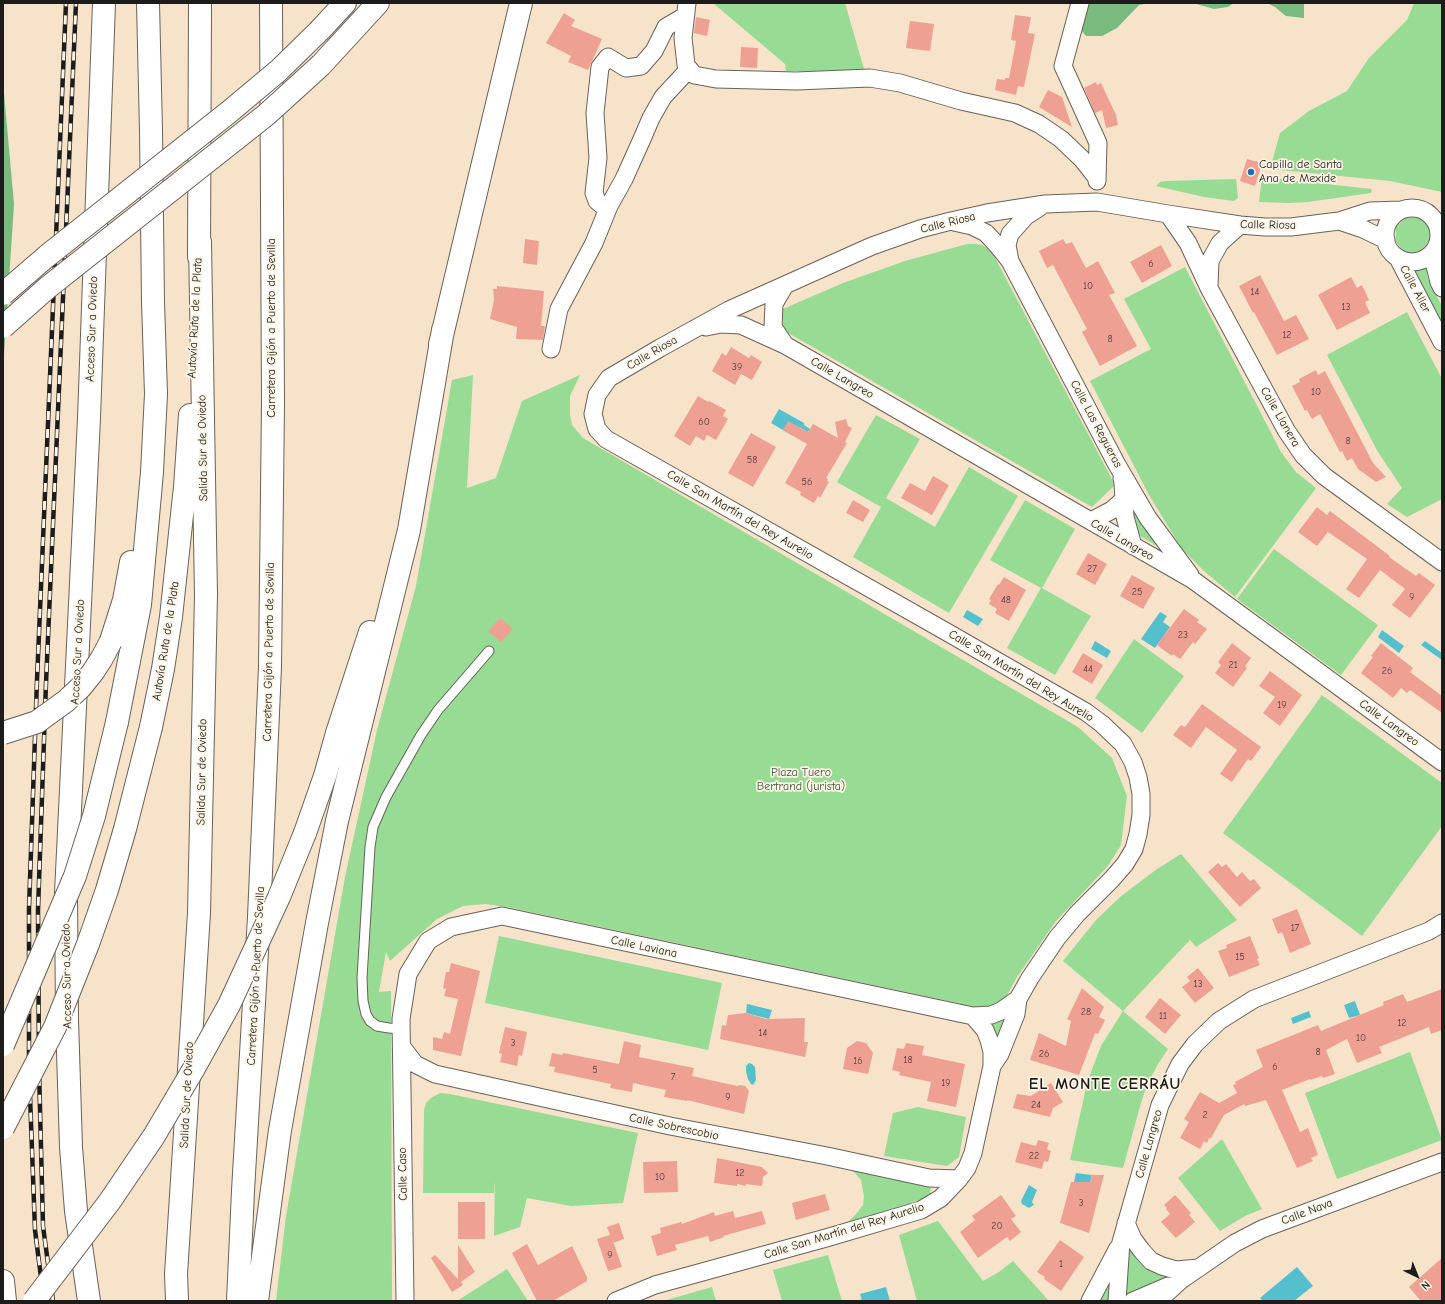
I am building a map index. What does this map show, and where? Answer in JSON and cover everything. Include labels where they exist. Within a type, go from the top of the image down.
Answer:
[{"type":"highway","name":"Acceso Sur a Oviedo","points":[[89,1301],[76,1211],[71,1147],[67,1020],[66,893],[89,418],[104,3]]},
{"type":"highway","points":[[3,1045],[75,876],[94,816],[116,722],[140,606],[152,472],[156,394],[148,3]]},
{"type":"highway","name":"Autovía Ruta de la Plata","points":[[3,1128],[55,1027],[88,944],[107,890],[125,829],[151,727],[163,669],[171,616],[185,487],[200,242],[200,3]]},
{"type":"highway","name":"Carretera Gijón a Puerto de Sevilla","points":[[238,1301],[243,1191],[260,917],[270,667],[273,403],[271,3]]},
{"type":"highway","points":[[271,40],[275,3]]},
{"type":"highway","points":[[3,294],[47,256],[229,112],[278,71],[320,30],[344,3]]},
{"type":"highway","points":[[3,327],[59,278],[260,119],[321,65],[378,3]]},
{"type":"highway","points":[[34,1301],[110,1201],[154,1136],[193,1070],[232,998],[279,897],[305,833],[325,776],[378,608],[521,3]]},
{"type":"highway","name":"Salida Sur de Oviedo","points":[[177,1301],[176,1274],[199,913],[206,595],[200,242]]},
{"type":"highway","points":[[3,733],[37,722],[66,701],[81,687],[93,672],[111,641],[124,600],[131,562],[153,302]]},
{"type":"highway","points":[[257,1301],[280,1130],[317,923],[339,813],[409,530],[443,330]]},
{"type":"highway","points":[[3,1282],[5,1301]]},
{"type":"street","points":[[1080,3],[1063,66],[1098,143],[1097,202]]},
{"type":"street","points":[[686,9],[683,38],[686,65],[694,75],[716,79],[796,81],[870,78],[900,83],[961,101],[1015,113],[1039,124],[1061,139],[1082,159],[1097,178]]},
{"type":"street","points":[[610,206],[602,205],[597,201],[594,193],[598,158],[595,113],[600,67],[608,57],[626,68],[641,66],[654,51],[666,27],[686,9]]},
{"type":"street","points":[[551,349],[559,310],[585,262],[610,206],[624,180],[651,118],[663,97],[689,69]]},
{"type":"street","name":"Calle Riosa","points":[[597,395],[609,378],[729,310],[872,246],[920,229],[951,221],[986,213],[1045,204],[1097,202],[1240,225],[1291,227],[1339,221],[1370,210],[1401,210]]},
{"type":"street","name":"Calle Las Regueras","points":[[1010,261],[1008,245],[1010,234],[1026,216],[1045,204]]},
{"type":"street","points":[[1413,207],[1436,215],[1441,236],[1432,254],[1417,262],[1407,261],[1398,258],[1389,249],[1385,230],[1393,215],[1401,210],[1413,207]]},
{"type":"street","name":"Calle Llanera","points":[[1168,214],[1188,243],[1209,288],[1286,430],[1303,455],[1324,476],[1442,562]]},
{"type":"street","name":"Calle Las Regueras","points":[[951,221],[972,226],[986,233],[1010,261],[1116,463],[1148,518],[1193,580]]},
{"type":"street","name":"Calle Riosa","points":[[1339,221],[1363,229],[1386,240]]},
{"type":"street","points":[[1209,288],[1210,261],[1220,243],[1240,225]]},
{"type":"street","name":"Calle Aller","points":[[1432,254],[1442,288]]},
{"type":"street","name":"Calle Aller","points":[[1398,258],[1442,342]]},
{"type":"street","points":[[785,285],[774,304],[773,327],[785,345]]},
{"type":"street","name":"Calle Langreo","points":[[692,330],[721,324],[741,325],[785,345],[1091,521],[1193,580],[1442,762]]},
{"type":"street","name":"Calle San Martín del Rey Aurelio","points":[[597,395],[593,414],[597,429],[606,439],[1086,712],[1102,724],[1122,744],[1133,762],[1138,777],[1141,794],[1142,815],[1134,849],[1125,864],[1077,914],[1057,938],[1030,978],[1018,999],[1016,1014],[1000,1054],[992,1066],[973,1153],[967,1168],[941,1198],[921,1210],[655,1285],[616,1301]]},
{"type":"street","points":[[1116,463],[1123,483],[1125,517],[1133,546]]},
{"type":"street","points":[[1091,521],[1112,510],[1124,499]]},
{"type":"street","name":"Calle Laviana","points":[[402,1047],[401,1019],[408,974],[428,941],[451,927],[502,916],[973,1016],[991,1015],[1001,1011],[1018,999]]},
{"type":"street","name":"Calle Langreo","points":[[1117,1301],[1121,1242],[1160,1105],[1180,1064],[1195,1044],[1212,1027],[1230,1013],[1254,999],[1429,931],[1442,923]]},
{"type":"street","points":[[973,1016],[985,1030],[989,1040],[992,1052],[992,1066]]},
{"type":"street","name":"Calle Sobrescobio","points":[[402,1047],[415,1064],[435,1074],[670,1126],[826,1156],[929,1178],[958,1179]]},
{"type":"street","name":"Calle Caso","points":[[402,1047],[405,1301]]},
{"type":"street","name":"Calle Nava","points":[[1158,1301],[1181,1280],[1235,1243],[1262,1229],[1442,1162]]},
{"type":"street","points":[[1126,1223],[1133,1239],[1151,1261],[1176,1270],[1199,1268]]},
{"type":"street","name":"Calle Langreo","points":[[1090,1301],[1121,1242]]},
{"type":"street","name":"Calle Nava","points":[[1133,1301],[1181,1280]]},
{"type":"lane","points":[[401,1029],[381,1026],[370,1021],[366,1014],[363,1001],[363,962],[370,847],[373,827],[386,797],[421,735],[438,710],[489,651]]},
{"type":"green space","points":[[713,3],[845,3],[864,69],[834,71],[786,71],[785,64]]},
{"type":"green space","points":[[1069,3],[1149,3],[1139,5],[1117,28],[1102,36],[1086,36],[1082,31]]},
{"type":"green space","points":[[1193,3],[1234,3],[1228,7],[1214,9]]},
{"type":"green space","points":[[1267,3],[1304,3],[1304,18],[1286,16],[1275,7]]},
{"type":"green space","points":[[1414,3],[1442,3],[1442,192],[1390,181],[1270,169],[1280,133],[1309,111],[1347,91],[1369,58],[1407,20]]},
{"type":"green space","points":[[3,82],[14,204],[3,370]]},
{"type":"green space","points":[[1262,177],[1372,189],[1371,193],[1308,202],[1259,202]]},
{"type":"green space","points":[[1236,179],[1238,198],[1234,201],[1204,197],[1156,186],[1160,182],[1166,181]]},
{"type":"green space","points":[[1407,217],[1422,218],[1432,229],[1431,244],[1420,253],[1405,253],[1396,242],[1396,227]]},
{"type":"green space","points":[[967,244],[982,245],[993,254],[1115,485],[1092,507],[783,330],[783,309],[843,283],[905,261]]},
{"type":"green space","points":[[1185,267],[1281,452],[1296,472],[1316,488],[1235,597],[1204,571],[1182,549],[1149,495],[1090,381],[1151,349],[1124,299]]},
{"type":"green space","points":[[1426,267],[1428,279],[1442,306],[1442,326],[1412,270]]},
{"type":"green space","points":[[1407,312],[1442,379],[1442,499],[1407,517],[1387,504],[1402,488],[1378,452],[1327,355]]},
{"type":"green space","name":"Plaza Tuero Bertrand (jurista)","points":[[473,375],[467,488],[496,478],[522,401],[580,375],[570,396],[570,415],[572,425],[583,438],[1078,727],[1112,758],[1127,796],[1121,845],[1108,866],[1056,921],[1017,977],[1004,1001],[991,1008],[976,1007],[507,907],[485,904],[463,906],[437,919],[390,961],[386,952],[379,992],[391,991],[392,1301],[276,1301],[286,1216],[345,877],[377,730],[416,586],[452,380]]},
{"type":"green space","points":[[876,415],[920,439],[886,498],[935,527],[969,467],[1018,496],[949,613],[853,557],[881,507],[837,482]]},
{"type":"green space","points":[[1025,500],[1075,529],[1042,588],[1091,616],[1055,675],[1007,648],[1041,588],[990,560]]},
{"type":"green space","points":[[1133,501],[1162,549],[1137,534],[1131,521]]},
{"type":"green space","points":[[1274,549],[1378,625],[1341,675],[1237,599]]},
{"type":"green space","points":[[1134,639],[1184,676],[1142,733],[1095,698]]},
{"type":"green space","points":[[1322,695],[1442,783],[1442,826],[1362,936],[1223,833]]},
{"type":"green space","points":[[1181,854],[1237,920],[1196,947],[1190,940],[1123,1011],[1063,961],[1096,920],[1120,897],[1157,869]]},
{"type":"green space","points":[[499,936],[722,983],[708,1050],[485,1003]]},
{"type":"green space","points":[[1123,1011],[1168,1049],[1147,1085],[1123,1168],[1070,1160],[1091,1072],[1101,1046]]},
{"type":"green space","points":[[1009,1012],[998,1045],[989,1027],[992,1019]]},
{"type":"green space","points":[[1410,1052],[1442,1140],[1337,1179],[1305,1093]]},
{"type":"green space","points":[[440,1093],[638,1133],[623,1203],[571,1206],[527,1198],[520,1227],[494,1236],[495,1180],[494,1193],[423,1193],[424,1110],[426,1103]]},
{"type":"green space","points":[[918,1107],[966,1117],[959,1157],[947,1166],[884,1156],[893,1113]]},
{"type":"green space","points":[[1222,1139],[1262,1209],[1245,1216],[1220,1231],[1178,1178]]},
{"type":"green space","points":[[845,1167],[929,1186],[931,1188],[930,1194],[909,1204],[848,1222],[863,1205],[864,1196],[861,1180],[854,1172]]},
{"type":"green space","points":[[938,1221],[983,1281],[999,1272],[1013,1261],[1049,1301],[917,1301],[899,1235]]},
{"type":"green space","points":[[1130,1247],[1172,1274],[1148,1289],[1124,1298],[1125,1276]]},
{"type":"green space","points":[[828,1255],[842,1301],[782,1301],[773,1270]]},
{"type":"green space","points":[[1116,1261],[1113,1301],[1098,1301]]},
{"type":"green space","points":[[507,1269],[528,1301],[457,1301]]},
{"type":"green space","points":[[712,1287],[716,1301],[663,1301]]},
{"type":"water","points":[[779,409],[804,423],[804,425],[810,429],[808,432],[799,427],[793,436],[771,423]]},
{"type":"water","points":[[967,610],[983,619],[978,626],[963,617]]},
{"type":"water","points":[[1160,612],[1167,616],[1163,622],[1170,627],[1155,648],[1141,639]]},
{"type":"water","points":[[1382,630],[1404,646],[1399,653],[1378,637]]},
{"type":"water","points":[[1095,641],[1111,651],[1107,658],[1091,649]]},
{"type":"water","points":[[1425,641],[1442,653],[1442,660],[1421,645]]},
{"type":"water","points":[[1355,1001],[1360,1015],[1349,1018],[1344,1005]]},
{"type":"water","points":[[747,1004],[772,1010],[769,1019],[746,1013]]},
{"type":"water","points":[[1309,1011],[1311,1017],[1293,1024],[1291,1018]]},
{"type":"water","points":[[749,1063],[755,1067],[756,1080],[753,1085],[748,1079],[746,1071],[746,1066]]},
{"type":"water","points":[[1076,1173],[1092,1175],[1090,1182],[1074,1182]]},
{"type":"water","points":[[1029,1185],[1037,1190],[1032,1202],[1034,1205],[1029,1208],[1022,1204],[1021,1201]]},
{"type":"water","points":[[1297,1267],[1313,1286],[1294,1301],[1263,1301],[1260,1298]]},
{"type":"water","points":[[886,1287],[890,1301],[862,1301],[860,1294]]},
{"type":"building","points":[[564,13],[575,20],[571,26],[602,39],[588,70],[568,62],[571,56],[546,43]]},
{"type":"building","points":[[1015,15],[1031,17],[1028,33],[1035,34],[1024,87],[1018,86],[1016,95],[995,90],[997,79],[1005,80],[1005,78],[1009,78],[1016,41],[1011,40]]},
{"type":"building","points":[[696,17],[710,20],[707,36],[694,33]]},
{"type":"building","points":[[910,21],[934,24],[930,51],[906,48]]},
{"type":"building","points":[[741,47],[758,48],[757,68],[740,67]]},
{"type":"building","points":[[1096,82],[1097,85],[1101,83],[1116,115],[1118,125],[1106,128],[1102,110],[1095,113],[1084,88]]},
{"type":"building","points":[[1048,90],[1062,97],[1072,127],[1039,107]]},
{"type":"building","name":"Capilla de Santa Ana de Mexide","points":[[1247,159],[1262,163],[1255,186],[1240,181]]},
{"type":"building","points":[[525,239],[539,241],[537,265],[523,263]]},
{"type":"building","points":[[1063,239],[1066,244],[1072,242],[1086,268],[1098,261],[1115,293],[1109,295],[1137,346],[1100,366],[1082,332],[1087,329],[1053,265],[1047,268],[1039,251]]},
{"type":"building","points":[[1161,245],[1172,266],[1142,283],[1130,262]]},
{"type":"building","points":[[1260,275],[1284,321],[1296,315],[1309,339],[1277,355],[1239,286]]},
{"type":"building","points":[[1351,277],[1357,288],[1362,285],[1369,300],[1365,302],[1370,313],[1337,330],[1318,295]]},
{"type":"building","points":[[497,286],[544,291],[541,326],[545,326],[543,340],[516,339],[517,327],[490,319],[494,300],[493,289],[497,289]]},
{"type":"building","points":[[731,347],[749,358],[751,355],[762,362],[752,380],[741,374],[735,385],[712,371],[722,353],[726,356]]},
{"type":"building","points":[[1316,370],[1318,375],[1325,371],[1373,463],[1386,477],[1376,482],[1358,469],[1352,458],[1347,461],[1342,451],[1340,452],[1320,414],[1312,419],[1307,410],[1305,411],[1292,386],[1300,382],[1299,379]]},
{"type":"building","points":[[698,396],[726,410],[723,416],[728,419],[716,440],[707,435],[704,441],[696,436],[690,446],[674,436]]},
{"type":"building","points":[[846,419],[848,426],[852,428],[845,442],[847,443],[826,478],[829,482],[820,498],[818,496],[814,503],[800,495],[801,492],[785,483],[807,444],[783,430],[788,421],[808,432],[813,424],[838,438],[835,422]]},
{"type":"building","points":[[751,433],[776,447],[753,487],[728,473]]},
{"type":"building","points":[[933,476],[949,485],[932,515],[901,498],[910,483],[925,491]]},
{"type":"building","points":[[853,500],[870,510],[863,522],[846,513]]},
{"type":"building","points":[[1317,507],[1327,515],[1330,511],[1390,556],[1389,557],[1416,576],[1419,573],[1435,585],[1410,618],[1392,605],[1405,589],[1380,570],[1359,598],[1346,589],[1367,559],[1328,532],[1317,546],[1298,532]]},
{"type":"building","points":[[1088,553],[1107,564],[1095,585],[1076,574]]},
{"type":"building","points":[[1132,575],[1155,588],[1143,609],[1120,596]]},
{"type":"building","points":[[1004,577],[1026,590],[1009,621],[995,613],[997,609],[989,604],[991,600],[989,599]]},
{"type":"building","points":[[1184,609],[1199,620],[1197,622],[1207,629],[1195,644],[1193,642],[1180,659],[1173,654],[1172,656],[1157,645]]},
{"type":"building","points":[[500,618],[513,629],[501,642],[488,631]]},
{"type":"building","points":[[1232,643],[1251,658],[1245,666],[1247,668],[1233,687],[1215,673],[1221,665],[1218,662]]},
{"type":"building","points":[[1381,643],[1413,668],[1410,672],[1442,696],[1442,713],[1410,690],[1407,693],[1401,688],[1393,698],[1361,673]]},
{"type":"building","points":[[1083,653],[1103,665],[1092,684],[1072,672]]},
{"type":"building","points":[[1270,671],[1302,695],[1280,726],[1263,713],[1275,697],[1259,686]]},
{"type":"building","points":[[1202,704],[1261,747],[1251,761],[1248,759],[1232,782],[1220,774],[1237,750],[1206,727],[1191,748],[1173,735],[1181,725],[1185,727]]},
{"type":"building","points":[[1218,863],[1222,867],[1226,864],[1237,877],[1242,872],[1250,881],[1254,879],[1261,888],[1240,907],[1208,872]]},
{"type":"building","points":[[1297,909],[1311,944],[1290,953],[1282,932],[1278,934],[1272,919]]},
{"type":"building","points":[[1250,936],[1259,958],[1257,959],[1260,965],[1229,977],[1218,951],[1227,948],[1226,945]]},
{"type":"building","points":[[451,963],[480,971],[461,1056],[433,1050],[433,1037],[442,1039],[444,1032],[450,1034],[458,999],[444,996],[446,989],[443,988],[446,972],[449,972]]},
{"type":"building","points":[[1198,968],[1214,988],[1195,1003],[1182,987],[1190,981],[1187,977]]},
{"type":"building","points":[[1082,988],[1104,1007],[1099,1017],[1105,1020],[1098,1034],[1095,1033],[1079,1075],[1030,1060],[1039,1033],[1066,1046],[1071,1021],[1067,1019]]},
{"type":"building","points":[[1442,989],[1442,1030],[1431,1034],[1429,1027],[1379,1047],[1382,1053],[1357,1063],[1347,1039],[1326,1050],[1335,1074],[1323,1078],[1322,1076],[1310,1079],[1282,1090],[1300,1132],[1308,1128],[1318,1155],[1311,1158],[1313,1161],[1297,1168],[1266,1100],[1245,1106],[1244,1104],[1224,1115],[1211,1138],[1209,1138],[1207,1143],[1204,1141],[1200,1149],[1180,1138],[1189,1122],[1184,1119],[1200,1092],[1219,1103],[1237,1093],[1233,1085],[1236,1084],[1235,1082],[1263,1067],[1256,1050],[1318,1025],[1321,1031],[1384,1005],[1383,1002],[1403,994],[1407,1002]]},
{"type":"building","points":[[1160,998],[1181,1015],[1165,1034],[1145,1017]]},
{"type":"building","points":[[746,1013],[766,1019],[805,1018],[804,1042],[808,1042],[805,1057],[720,1039],[722,1025],[726,1026],[728,1015]]},
{"type":"building","points":[[505,1027],[527,1032],[522,1056],[519,1055],[517,1066],[500,1062],[502,1054],[499,1053]]},
{"type":"building","points":[[624,1041],[641,1045],[639,1057],[694,1068],[692,1076],[737,1086],[745,1086],[749,1091],[744,1114],[687,1100],[664,1097],[666,1090],[633,1083],[632,1092],[610,1088],[611,1084],[554,1072],[555,1067],[549,1066],[552,1053],[562,1055],[563,1053],[619,1064]]},
{"type":"building","points":[[857,1041],[866,1043],[873,1053],[868,1074],[843,1069],[847,1048]]},
{"type":"building","points":[[906,1043],[924,1046],[922,1055],[965,1064],[956,1107],[927,1101],[931,1082],[899,1075],[900,1072],[892,1070],[897,1048],[904,1049]]},
{"type":"building","points":[[1051,1083],[1063,1102],[1053,1108],[1050,1117],[1013,1108],[1017,1094],[1031,1096]]},
{"type":"building","points":[[1038,1140],[1049,1143],[1047,1149],[1051,1151],[1048,1162],[1044,1161],[1042,1169],[1015,1162],[1021,1142],[1036,1146]]},
{"type":"building","points":[[717,1158],[762,1167],[768,1173],[763,1177],[762,1186],[746,1184],[746,1186],[737,1184],[737,1186],[714,1183]]},
{"type":"building","points":[[677,1161],[678,1192],[644,1193],[643,1162]]},
{"type":"building","points":[[1092,1175],[1104,1175],[1089,1233],[1060,1223],[1071,1182],[1090,1182]]},
{"type":"building","points":[[825,1194],[830,1210],[796,1220],[792,1203]]},
{"type":"building","points":[[1001,1195],[1016,1216],[1011,1219],[1021,1232],[1010,1241],[1007,1237],[978,1258],[960,1232],[975,1220],[972,1216]]},
{"type":"building","points":[[1175,1195],[1191,1213],[1189,1215],[1195,1222],[1176,1238],[1161,1222],[1170,1214],[1164,1205]]},
{"type":"building","points":[[458,1202],[485,1202],[485,1239],[458,1239]]},
{"type":"building","points":[[733,1211],[735,1218],[762,1211],[766,1224],[723,1236],[724,1237],[710,1242],[708,1236],[675,1245],[677,1250],[657,1256],[651,1236],[661,1233],[660,1228],[681,1222],[682,1224],[714,1212],[715,1216]]},
{"type":"building","points":[[619,1223],[624,1239],[614,1243],[622,1267],[608,1271],[597,1239],[610,1235],[607,1227]]},
{"type":"building","points":[[1060,1240],[1084,1257],[1061,1291],[1037,1272]]},
{"type":"building","points":[[527,1244],[538,1265],[572,1246],[587,1277],[587,1281],[553,1301],[537,1301],[512,1253]]},
{"type":"building","points":[[458,1245],[475,1272],[461,1282],[463,1285],[452,1292],[431,1258],[435,1255],[458,1279]]},
{"type":"building","points":[[1442,1258],[1442,1301],[1421,1301],[1409,1287]]},
{"type":"railway","points":[[44,1301],[35,1230],[29,1069],[29,908],[37,680],[66,3]]},
{"type":"railway","points":[[53,1301],[43,1226],[39,1069],[38,910],[46,683],[76,3]]},
{"type":"place","name":"Capilla de Santa Ana de Mexide","points":[[1251,172]]},
{"type":"district","name":"EL MONTE CERRÁU","points":[[1105,1084]]}]
